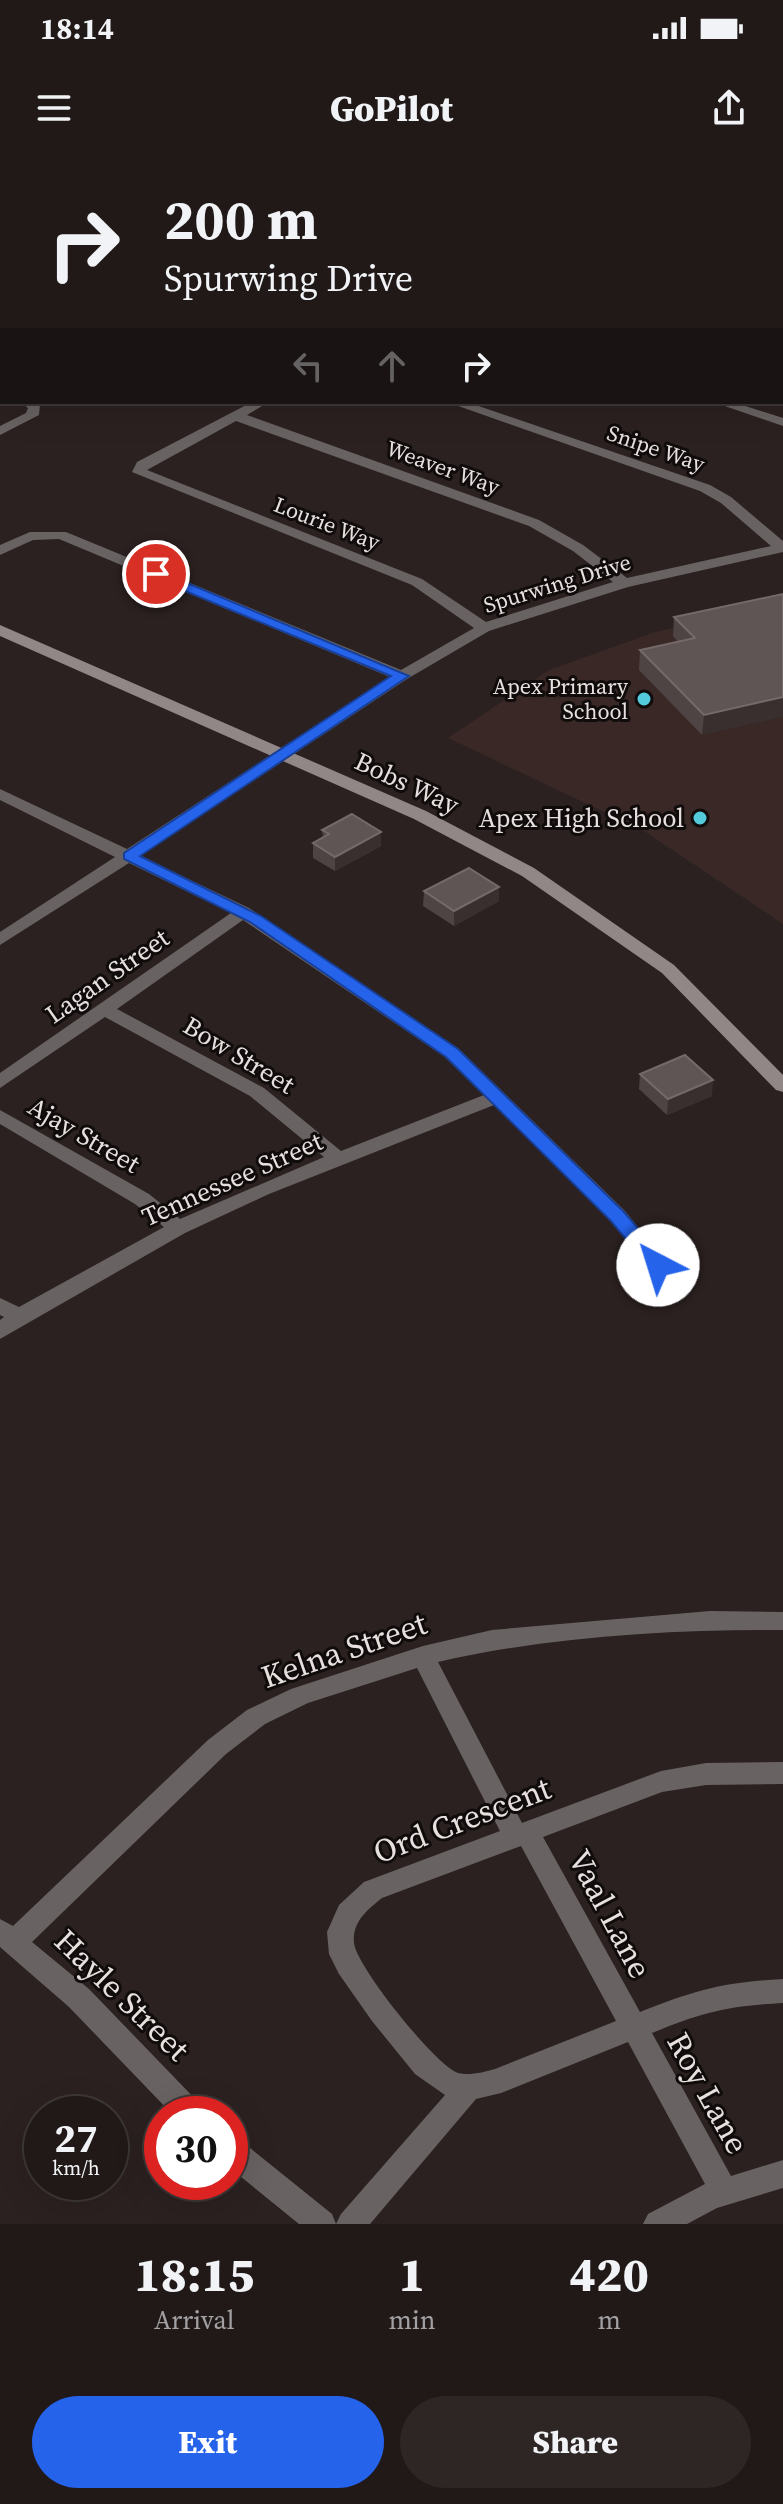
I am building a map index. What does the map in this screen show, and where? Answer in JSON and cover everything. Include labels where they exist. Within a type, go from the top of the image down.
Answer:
[{"type":"street","points":[[0,431],[32,415],[35,407],[31,404]]},
{"type":"street","points":[[236,416],[258,404]]},
{"type":"street","name":"Snipe Way","points":[[460,404],[705,488],[726,500],[783,548]]},
{"type":"street","points":[[479,410],[490,404]]},
{"type":"street","points":[[726,404],[783,422]]},
{"type":"street","name":"Lourie Way","points":[[236,416],[138,469],[145,477],[417,582],[484,628]]},
{"type":"street","name":"Weaver Way","points":[[236,416],[534,523],[578,548],[624,583]]},
{"type":"street","points":[[0,551],[30,536],[61,535],[402,676]]},
{"type":"street","name":"Spurwing Drive","points":[[0,940],[402,676],[484,628],[624,583],[783,548]]},
{"type":"street","name":"Bobs Way","points":[[0,630],[420,815],[528,872],[668,969],[783,1086]]},
{"type":"street","points":[[0,794],[243,912],[452,1053],[618,1216],[658,1265]]},
{"type":"street","name":"Lagan Street","points":[[0,1082],[243,912]]},
{"type":"street","name":"Bow Street","points":[[104,1009],[257,1092],[339,1159]]},
{"type":"street","name":"Tennessee Street","points":[[0,1331],[19,1316],[178,1228],[262,1189],[497,1097]]},
{"type":"street","name":"Ajay Street","points":[[0,1116],[142,1199],[178,1228]]},
{"type":"street","points":[[0,1305],[19,1316]]},
{"type":"street","name":"Kelna Street","points":[[7,1936],[235,1731],[267,1711],[300,1696],[423,1656],[492,1640],[710,1620],[783,1621]]},
{"type":"street","name":"Vaal Lane","points":[[423,1656],[633,2027]]},
{"type":"street","name":"Ord Crescent","points":[[469,2087],[452,2084],[428,2070],[348,1965],[339,1946],[349,1911],[373,1890],[661,1782],[706,1774],[783,1773]]},
{"type":"street","name":"Hayle Street","points":[[7,1936],[79,1998],[174,2096]]},
{"type":"street","points":[[351,2224],[469,2087],[501,2080],[713,1997],[753,1991],[783,1991]]},
{"type":"street","name":"Roy Lane","points":[[633,2027],[724,2191]]},
{"type":"street","points":[[248,2164],[322,2224]]},
{"type":"street","points":[[658,2224],[724,2191],[783,2174]]},
{"type":"shaded area","name":"Apex Primary School","points":[[783,603],[783,924],[644,831],[448,738],[549,670],[655,632]]},
{"type":"building","points":[[783,594],[783,697],[704,715],[640,650],[695,638],[674,617]]},
{"type":"building","points":[[352,814],[381,832],[335,857],[313,843],[329,834],[322,830]]},
{"type":"building","points":[[469,868],[499,887],[454,911],[424,891]]},
{"type":"building","points":[[685,1055],[713,1080],[668,1099],[640,1074]]},
{"type":"place","name":"Apex Primary School","points":[[644,699]]},
{"type":"place","name":"Apex High School","points":[[700,818]]},
{"type":"route","points":[[156,574],[402,676],[129,856],[256,919],[452,1053],[618,1216],[658,1265]]}]
